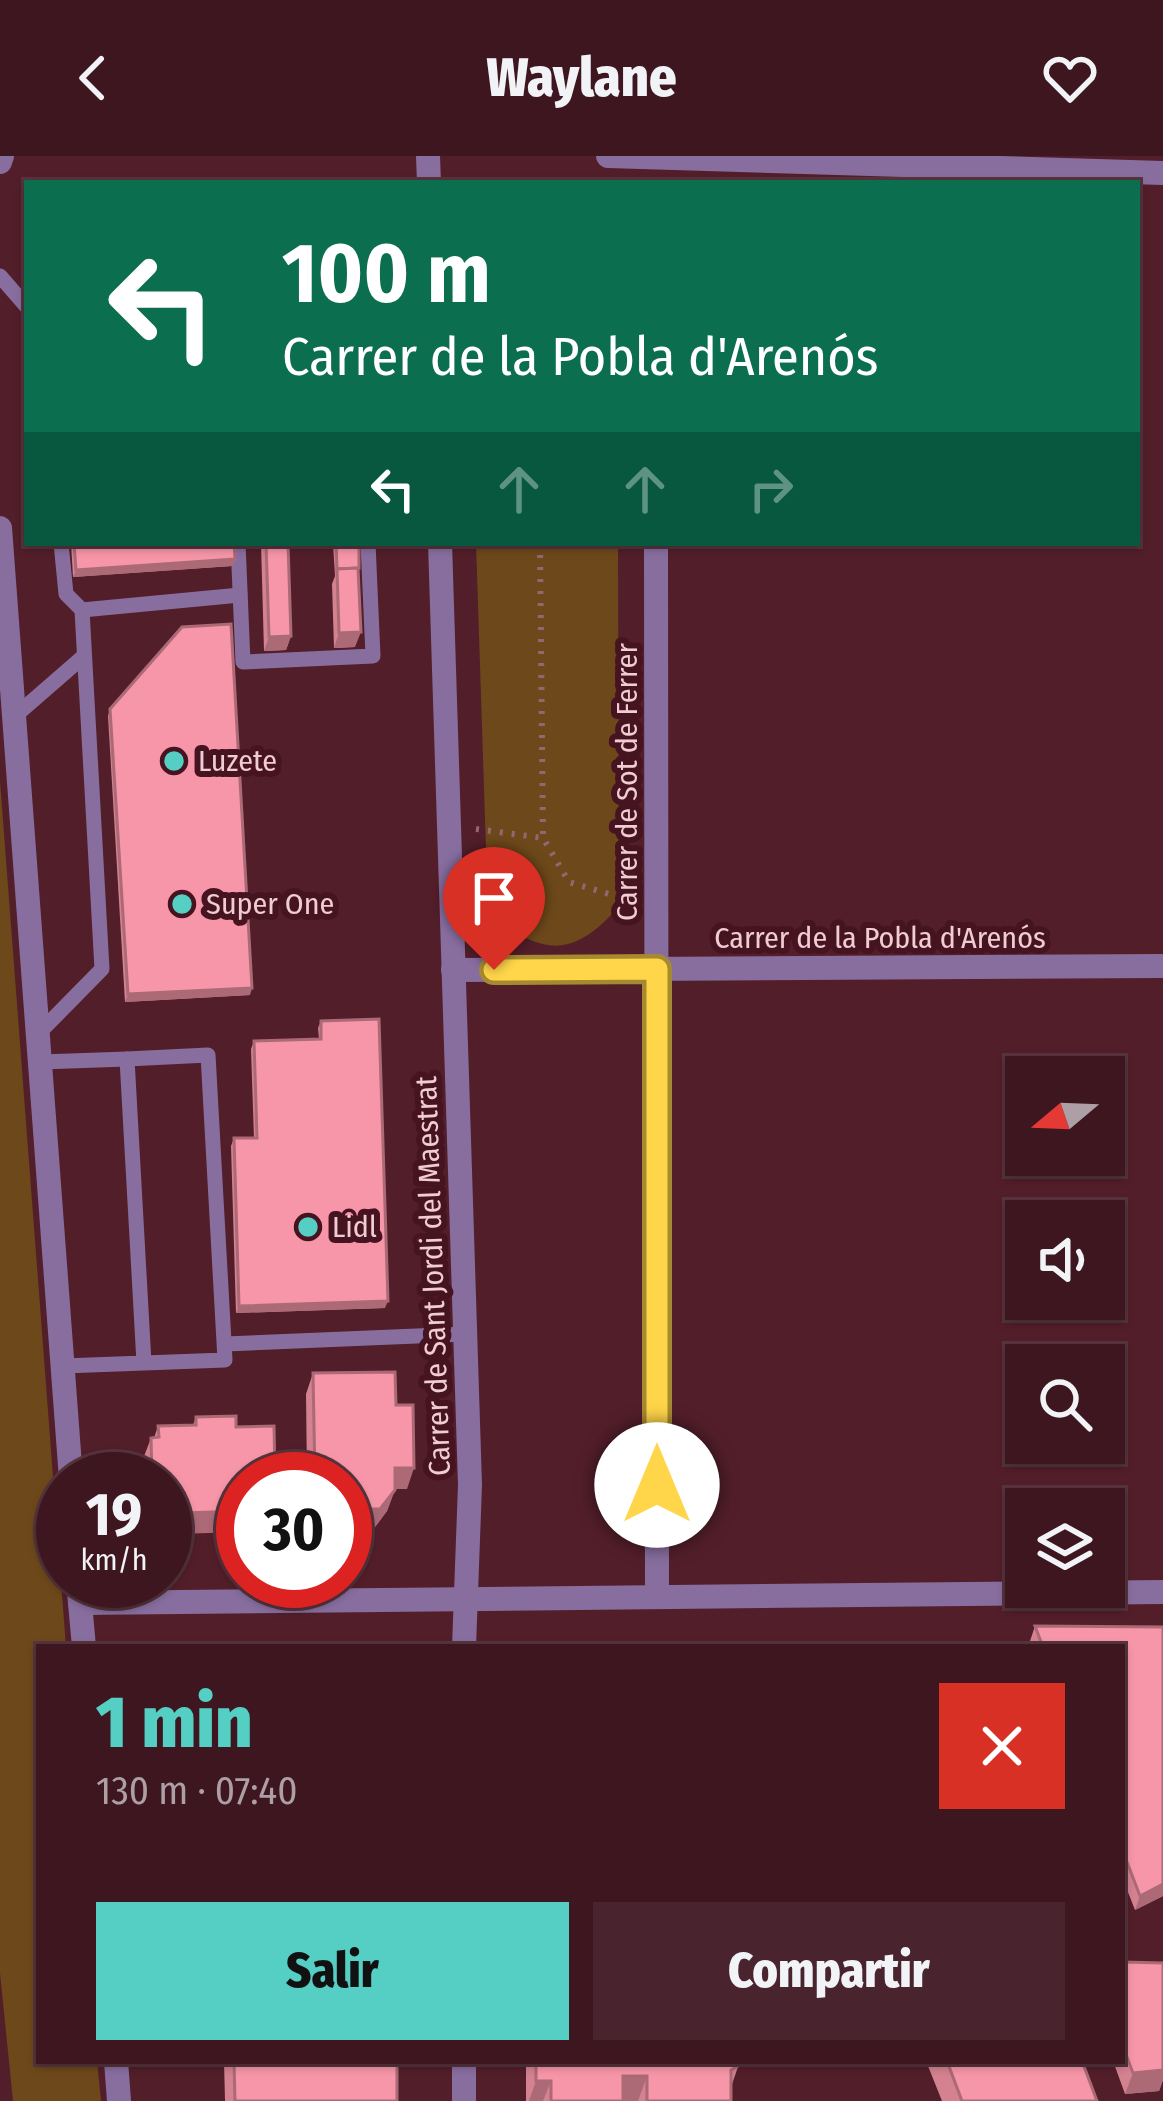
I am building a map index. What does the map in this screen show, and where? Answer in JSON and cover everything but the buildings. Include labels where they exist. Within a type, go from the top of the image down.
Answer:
[{"type":"street","points":[[608,156],[1163,173]]},
{"type":"street","points":[[0,528],[69,1452]]},
{"type":"street","name":"Carrer de Sant Jordi del Maestrat","points":[[440,546],[470,1486],[464,1644]]},
{"type":"street","name":"Carrer de Sot de Ferrer","points":[[656,546],[657,1597]]},
{"type":"street","name":"Carrer de la Pobla d'Arenós","points":[[453,970],[1163,966]]},
{"type":"street","points":[[192,1594],[464,1599],[1163,1592]]},
{"type":"street","points":[[80,1608],[83,1644]]},
{"type":"street","points":[[116,2064],[119,2101]]},
{"type":"street","points":[[464,2064],[464,2101]]},
{"type":"lane","points":[[0,276],[24,304]]},
{"type":"lane","points":[[39,1033],[103,969],[82,610],[66,594],[61,546]]},
{"type":"lane","points":[[238,546],[243,662],[373,656],[368,546]]},
{"type":"lane","points":[[82,610],[240,596]]},
{"type":"lane","points":[[15,716],[84,656]]},
{"type":"lane","points":[[41,1062],[208,1055],[225,1352]]},
{"type":"lane","points":[[128,1059],[144,1363]]},
{"type":"lane","points":[[63,1366],[465,1334]]},
{"type":"path","points":[[540,546],[543,838],[569,882],[612,895],[657,877]]},
{"type":"path","points":[[449,826],[543,838]]},
{"type":"shaded area","points":[[476,546],[618,546],[619,906],[586,936],[555,946],[524,937],[488,911]]},
{"type":"shaded area","points":[[0,781],[51,1452],[36,1452],[36,1608],[63,1608],[66,1644],[36,1644],[36,2064],[97,2064],[101,2101],[13,2101],[0,1973]]},
{"type":"place","name":"Luzete","points":[[174,761]]},
{"type":"place","name":"Super One","points":[[182,904]]},
{"type":"place","name":"Lidl","points":[[308,1227]]},
{"type":"route","points":[[494,970],[657,969],[657,1485]]}]
